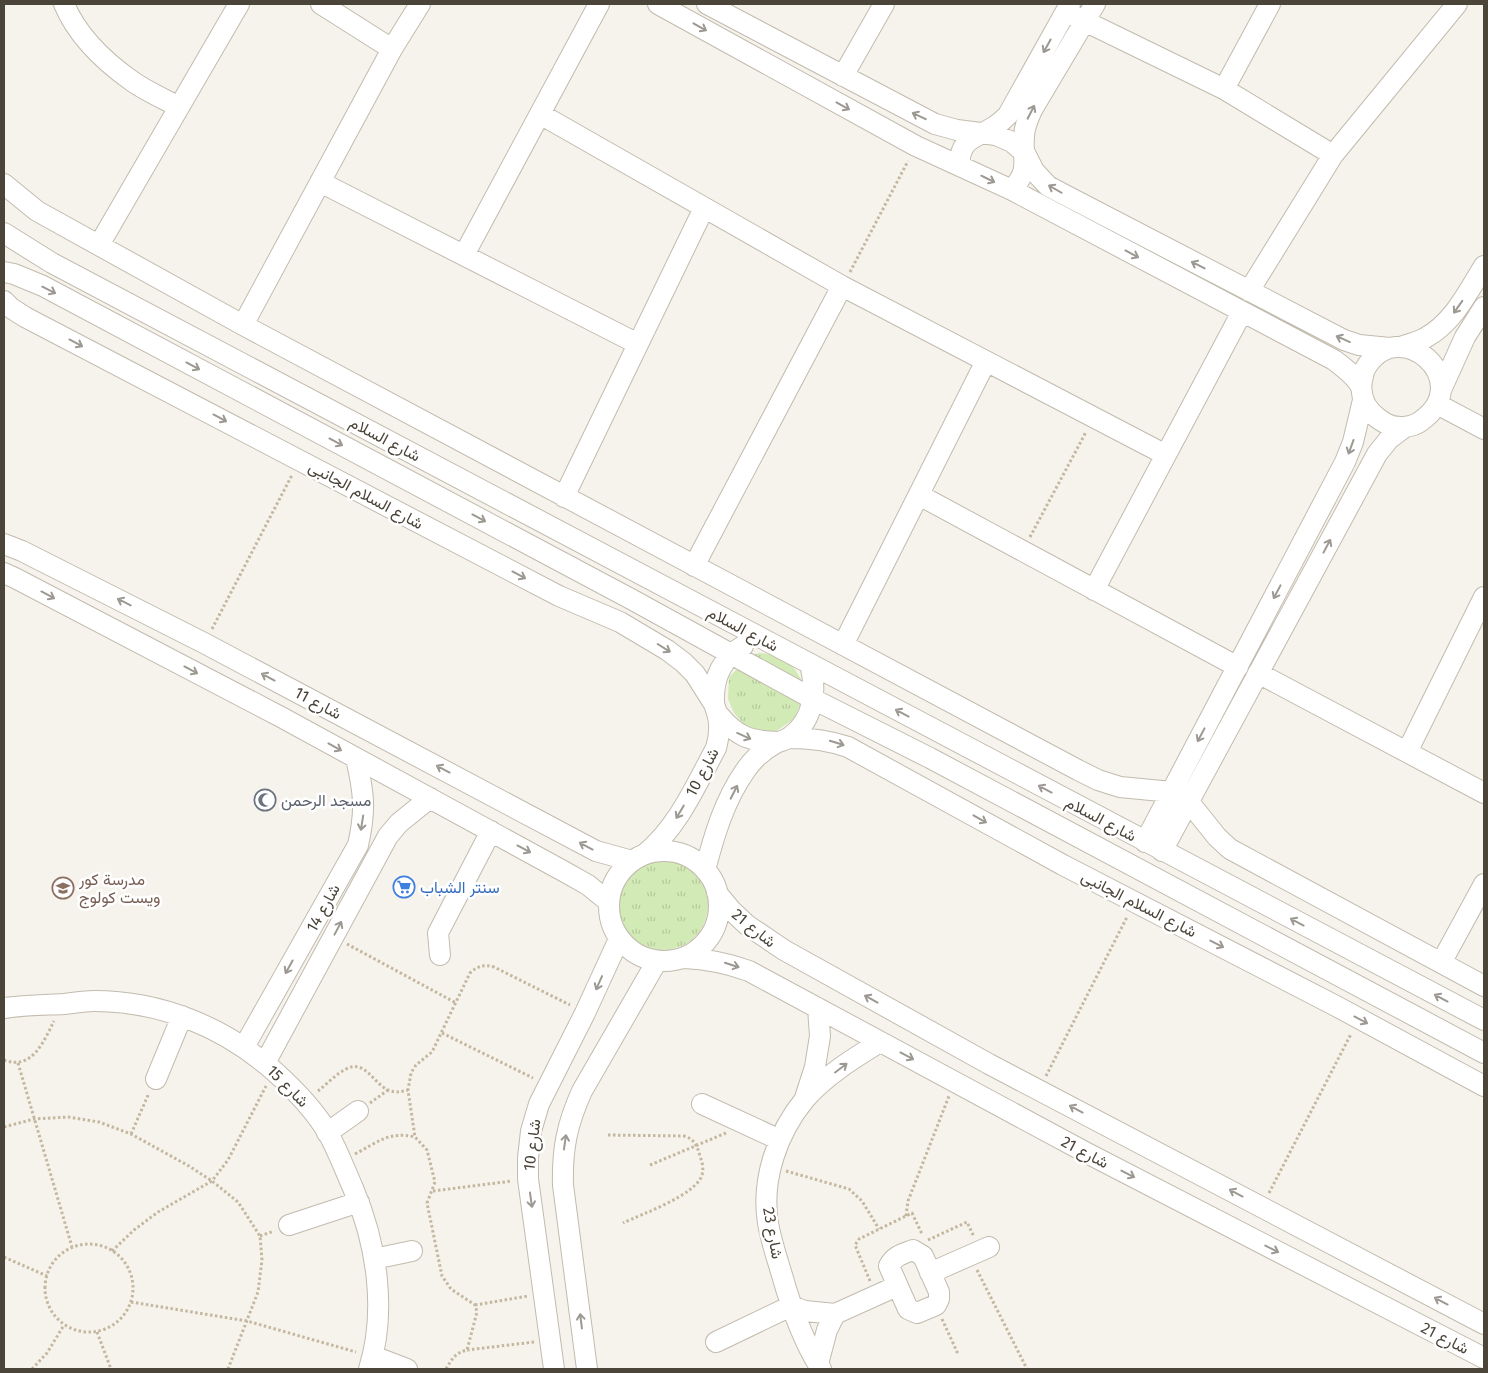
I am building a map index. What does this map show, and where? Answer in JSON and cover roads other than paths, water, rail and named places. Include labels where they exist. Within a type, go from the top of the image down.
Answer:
[{"type":"street","points":[[64,4],[68,14],[96,51],[132,81],[179,107]]},
{"type":"street","points":[[99,245],[239,4]]},
{"type":"street","points":[[321,4],[392,49]]},
{"type":"street","points":[[243,325],[392,49],[420,4]]},
{"type":"street","points":[[464,255],[599,4]]},
{"type":"street","points":[[658,4],[916,146],[1012,190],[1334,360],[1353,377],[1372,415],[1387,425],[1405,427]]},
{"type":"street","points":[[708,4],[935,124],[957,130],[996,135],[1012,142],[1025,153],[1034,171],[1048,186],[1344,340],[1359,345],[1418,350],[1431,360],[1439,374],[1439,397]]},
{"type":"street","points":[[843,76],[884,4]]},
{"type":"street","points":[[1224,90],[1270,4]]},
{"type":"street","points":[[1249,291],[1334,155],[1458,4]]},
{"type":"street","points":[[959,165],[960,155],[964,146],[971,138],[995,126],[1008,115],[1068,8],[1090,12],[1334,155]]},
{"type":"street","points":[[1012,190],[1024,173],[1026,163],[1023,138],[1032,110],[1090,12]]},
{"type":"street","points":[[540,114],[842,286],[1166,455]]},
{"type":"street","points":[[320,182],[638,344]]},
{"type":"street","points":[[4,184],[36,211],[243,325],[1098,780],[1120,787],[1180,797],[1230,849],[1484,986]]},
{"type":"street","points":[[564,497],[704,208]]},
{"type":"street","name":"شارع السلام","points":[[4,233],[52,263],[1484,1020]]},
{"type":"street","points":[[1154,847],[1180,797],[1238,667],[1345,462],[1353,442],[1364,370],[1375,356],[1424,339],[1442,327],[1456,310],[1484,266]]},
{"type":"street","name":"شارع السلام","points":[[4,272],[44,286],[631,599],[814,699],[930,758],[1484,1053]]},
{"type":"street","points":[[694,566],[842,286]]},
{"type":"street","name":"شارع السلام الجانبى","points":[[4,301],[25,317],[559,596],[620,622],[668,650],[695,674],[716,709],[734,732],[754,741],[809,738],[829,741],[848,747],[1135,902],[1359,1018],[1484,1086]]},
{"type":"street","points":[[1180,797],[1258,673],[1377,454],[1389,439],[1405,427],[1418,423],[1429,415],[1439,397],[1464,337],[1484,307]]},
{"type":"street","points":[[1094,590],[1242,312]]},
{"type":"street","points":[[842,645],[986,361]]},
{"type":"street","points":[[1439,397],[1484,429]]},
{"type":"street","points":[[919,495],[1238,667]]},
{"type":"street","name":"شارع 11","points":[[4,544],[22,551],[204,643],[596,851],[639,858]]},
{"type":"street","name":"شارع 11","points":[[4,574],[281,717],[588,885],[610,902]]},
{"type":"street","points":[[620,622],[631,599]]},
{"type":"street","points":[[1407,752],[1482,608]]},
{"type":"street","name":"شارع 10","points":[[639,858],[657,844],[679,815],[716,748],[719,737],[714,688],[717,675],[723,664],[731,654],[761,639]]},
{"type":"street","points":[[706,870],[720,819],[744,772],[755,758],[766,749],[784,740],[805,721],[814,699],[814,682],[810,664]]},
{"type":"street","points":[[1258,673],[1484,793]]},
{"type":"street","points":[[281,717],[296,691]]},
{"type":"street","name":"شارع 14","points":[[244,1048],[358,845],[365,803],[356,758]]},
{"type":"street","points":[[915,784],[930,758]]},
{"type":"street","name":"شارع 14","points":[[269,1067],[333,937],[388,836],[399,822],[430,798]]},
{"type":"street","points":[[440,955],[438,932],[491,831]]},
{"type":"street","points":[[658,851],[684,855],[696,861],[706,870],[717,893],[719,908],[716,924],[709,938],[698,950],[684,958],[671,961],[657,961],[642,957],[630,950],[619,939],[612,926],[609,912],[614,883],[622,871],[639,858],[658,851]]},
{"type":"street","points":[[1442,963],[1484,884]]},
{"type":"street","name":"شارع 21","points":[[717,893],[747,926],[771,943],[877,1003],[1038,1090],[1484,1324]]},
{"type":"street","name":"شارع 10","points":[[554,1369],[528,1179],[531,1130],[538,1104],[586,1012],[619,939]]},
{"type":"street","name":"شارع 21","points":[[684,958],[706,959],[749,970],[1085,1152],[1484,1358]]},
{"type":"street","name":"شارع 10","points":[[587,1369],[563,1185],[562,1161],[565,1137],[572,1113],[582,1091],[657,961]]},
{"type":"street","name":"شارع 15","points":[[4,1008],[94,1001],[124,1003],[182,1016],[214,1030],[244,1048],[269,1067],[306,1102],[327,1133],[341,1161],[359,1202],[368,1230],[378,1291],[378,1324],[371,1363]]},
{"type":"street","name":"شارع 23","points":[[805,1098],[815,1067],[820,1036],[818,1008]]},
{"type":"street","points":[[156,1078],[182,1016]]},
{"type":"street","name":"شارع 23","points":[[820,1367],[791,1306],[768,1222],[767,1189],[773,1156],[786,1126],[805,1098],[835,1073],[880,1042]]},
{"type":"street","points":[[702,1104],[780,1140]]},
{"type":"street","points":[[327,1133],[358,1111]]},
{"type":"street","points":[[1085,1152],[1101,1122]]},
{"type":"street","points":[[289,1225],[359,1202]]},
{"type":"street","points":[[930,1273],[989,1247]]},
{"type":"street","points":[[912,1250],[923,1256],[930,1273],[939,1299],[936,1305],[922,1312],[912,1312],[908,1309],[889,1266],[892,1260],[912,1250]]},
{"type":"street","points":[[374,1258],[412,1251]]},
{"type":"street","points":[[716,1342],[791,1306],[835,1314],[897,1286]]},
{"type":"street","points":[[820,1367],[827,1330],[835,1314]]},
{"type":"street","points":[[371,1363],[406,1369]]},
{"type":"place","name":"مسجد الرحمن","points":[[265,800]]},
{"type":"place","name":"سنتر الشباب","points":[[404,887]]},
{"type":"place","name":"مدرسة كور ويست كولوج","points":[[63,888]]}]
